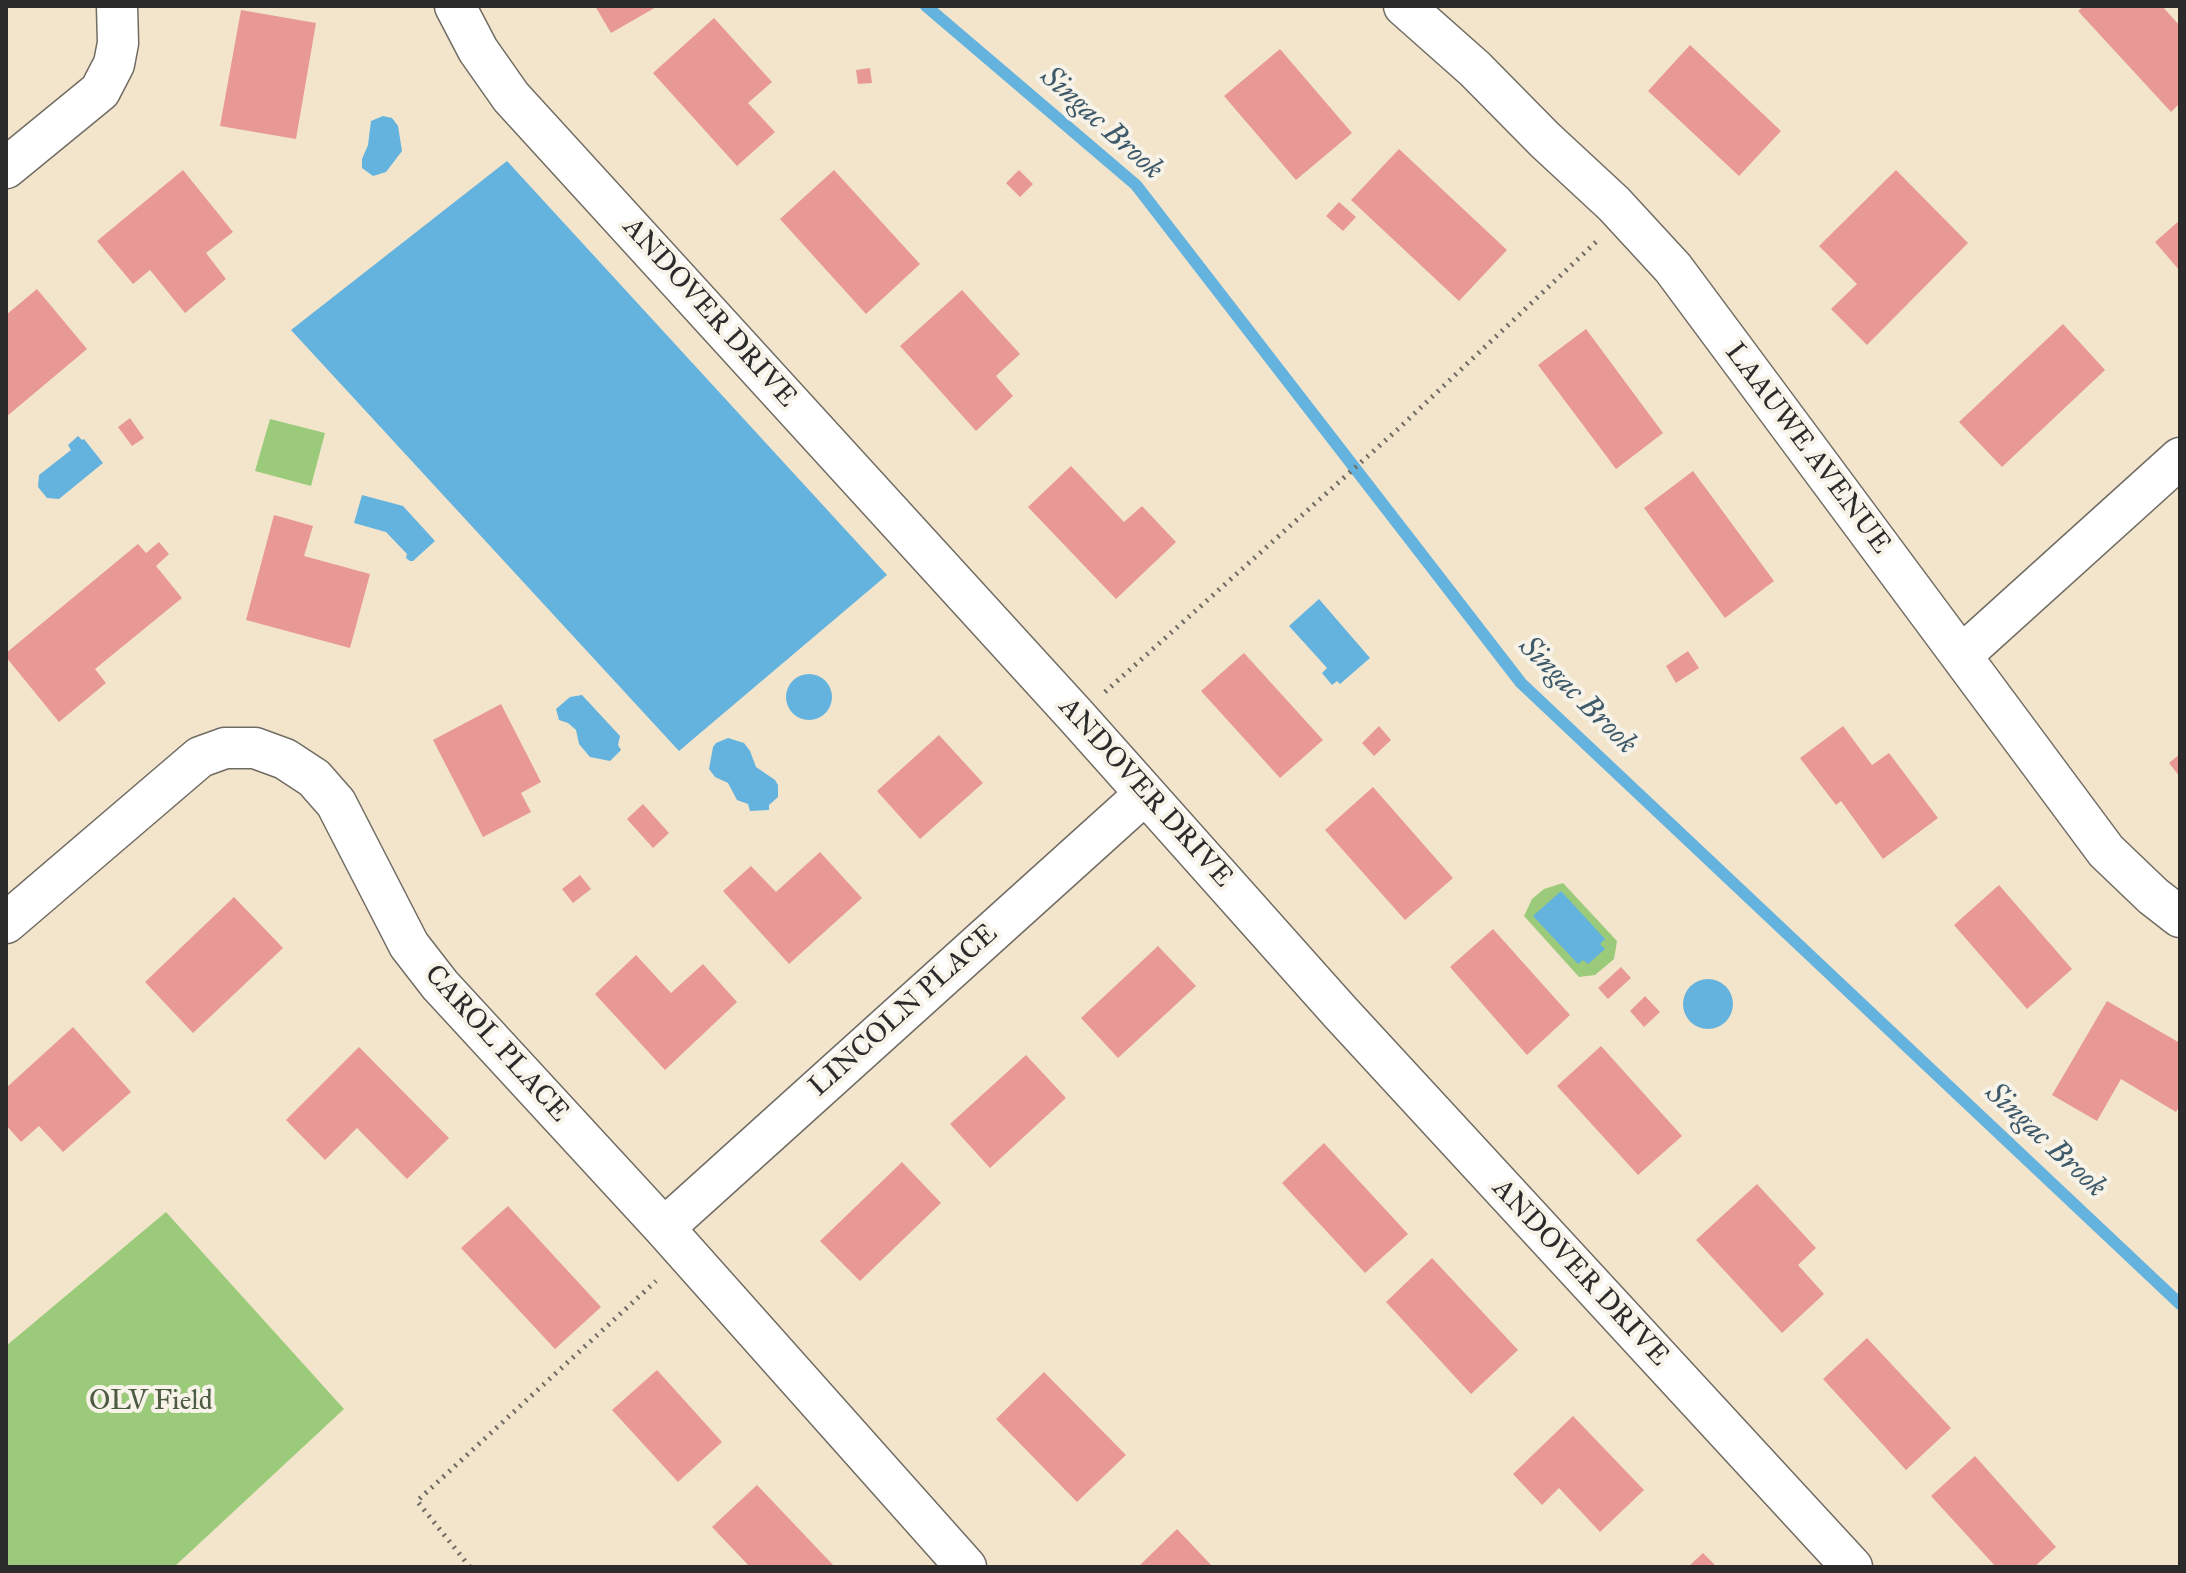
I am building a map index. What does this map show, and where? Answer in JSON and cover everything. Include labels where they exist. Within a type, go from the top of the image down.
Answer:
[{"type":"street","points":[[6,168],[100,91],[114,64],[118,43],[117,6]]},
{"type":"street","name":"ANDOVER DRIVE","points":[[455,6],[478,50],[511,97],[1361,1036],[1852,1567]]},
{"type":"street","name":"LAAUWE AVENUE","points":[[1404,6],[1475,69],[1614,204],[1673,268],[2106,851],[2180,917]]},
{"type":"street","points":[[1962,655],[2180,458]]},
{"type":"street","name":"CAROL PLACE","points":[[6,923],[200,757],[225,748],[255,748],[285,759],[314,778],[336,803],[409,945],[440,985],[675,1241],[966,1567]]},
{"type":"street","name":"LINCOLN PLACE","points":[[675,1241],[1145,794]]},
{"type":"path","points":[[1096,701],[1397,430],[1601,235]]},
{"type":"path","points":[[470,1567],[417,1501],[675,1241]]},
{"type":"green space","points":[[270,419],[325,433],[311,486],[255,471]]},
{"type":"green space","points":[[1563,883],[1617,941],[1614,959],[1595,975],[1579,977],[1524,916],[1532,899],[1544,889]]},
{"type":"green space","name":"OLV Field","points":[[166,1212],[344,1409],[174,1567],[6,1567],[6,1346]]},
{"type":"water","points":[[383,116],[392,118],[398,126],[402,151],[386,172],[373,176],[362,168],[362,159],[368,145],[371,121]]},
{"type":"water","points":[[507,161],[887,575],[679,751],[291,330]]},
{"type":"water","points":[[78,436],[103,463],[59,499],[47,498],[38,487],[39,475],[71,450],[68,445]]},
{"type":"water","points":[[362,495],[403,506],[435,541],[410,561],[386,532],[354,523]]},
{"type":"water","points":[[1319,599],[1370,658],[1340,684],[1337,681],[1332,685],[1322,673],[1327,668],[1289,626]]},
{"type":"water","points":[[809,674],[825,681],[832,697],[825,713],[809,720],[793,713],[786,697],[793,681]]},
{"type":"water","points":[[582,695],[620,736],[618,745],[621,750],[610,761],[590,757],[579,744],[576,730],[559,720],[556,709],[570,697]]},
{"type":"water","points":[[728,738],[744,743],[756,767],[778,785],[778,797],[769,805],[769,810],[750,811],[748,804],[737,800],[728,783],[715,777],[709,769],[713,747]]},
{"type":"water","points":[[1561,891],[1605,939],[1600,944],[1605,949],[1588,964],[1583,960],[1578,964],[1533,916]]},
{"type":"water","points":[[1708,979],[1726,986],[1733,1004],[1726,1022],[1708,1029],[1690,1022],[1683,1004],[1690,986]]},
{"type":"building","points":[[595,6],[658,6],[611,33]]},
{"type":"building","points":[[2084,6],[2162,6],[2180,26],[2180,103],[2171,112],[2078,11]]},
{"type":"building","points":[[241,10],[316,23],[296,139],[220,126]]},
{"type":"building","points":[[714,18],[772,82],[748,103],[775,132],[737,166],[653,73]]},
{"type":"building","points":[[1690,45],[1781,131],[1739,176],[1648,91]]},
{"type":"building","points":[[1280,49],[1352,133],[1296,180],[1224,96]]},
{"type":"building","points":[[870,68],[872,83],[858,84],[856,70]]},
{"type":"building","points":[[1399,149],[1507,250],[1459,301],[1351,200]]},
{"type":"building","points":[[183,170],[233,232],[206,253],[226,279],[185,313],[150,270],[133,284],[97,241]]},
{"type":"building","points":[[834,170],[920,264],[866,314],[780,219]]},
{"type":"building","points":[[1019,170],[1033,184],[1020,197],[1006,183]]},
{"type":"building","points":[[1896,170],[1968,243],[1867,345],[1831,309],[1857,284],[1819,246]]},
{"type":"building","points":[[1339,202],[1356,217],[1343,231],[1326,216]]},
{"type":"building","points":[[2180,220],[2180,271],[2155,242]]},
{"type":"building","points":[[37,289],[87,349],[6,417],[6,315]]},
{"type":"building","points":[[962,290],[1020,354],[996,376],[1013,396],[976,431],[900,346]]},
{"type":"building","points":[[2063,324],[2105,370],[2002,467],[1959,422]]},
{"type":"building","points":[[1586,329],[1663,433],[1616,469],[1538,365]]},
{"type":"building","points":[[130,418],[144,438],[132,446],[118,427]]},
{"type":"building","points":[[1071,466],[1124,522],[1142,506],[1176,542],[1116,599],[1028,507]]},
{"type":"building","points":[[1693,471],[1774,581],[1725,618],[1644,508]]},
{"type":"building","points":[[274,515],[313,526],[304,556],[370,574],[350,648],[246,620]]},
{"type":"building","points":[[159,542],[169,554],[156,566],[182,598],[95,669],[106,683],[59,722],[6,657],[6,653],[138,544],[146,553]]},
{"type":"building","points":[[1688,651],[1699,668],[1676,683],[1666,666]]},
{"type":"building","points":[[1244,653],[1323,740],[1280,778],[1201,691]]},
{"type":"building","points":[[501,704],[541,782],[521,793],[531,812],[483,837],[433,740]]},
{"type":"building","points":[[1379,726],[1391,740],[1374,756],[1362,743]]},
{"type":"building","points":[[1843,726],[1872,765],[1889,753],[1938,818],[1883,859],[1841,801],[1836,805],[1800,758]]},
{"type":"building","points":[[939,735],[983,783],[920,839],[877,791]]},
{"type":"building","points":[[2180,754],[2180,777],[2169,763]]},
{"type":"building","points":[[1373,787],[1453,878],[1405,920],[1325,830]]},
{"type":"building","points":[[643,804],[669,833],[653,848],[627,819]]},
{"type":"building","points":[[820,852],[862,898],[789,964],[723,891],[751,866],[776,892]]},
{"type":"building","points":[[580,875],[591,889],[573,903],[562,889]]},
{"type":"building","points":[[1999,885],[2072,969],[2027,1009],[1954,925]]},
{"type":"building","points":[[234,897],[283,948],[193,1033],[145,982]]},
{"type":"building","points":[[1493,929],[1570,1015],[1527,1055],[1450,967]]},
{"type":"building","points":[[1158,946],[1196,986],[1118,1058],[1081,1018]]},
{"type":"building","points":[[636,955],[671,993],[703,964],[737,1002],[665,1070],[595,994]]},
{"type":"building","points":[[1621,967],[1631,978],[1608,999],[1598,988]]},
{"type":"building","points":[[1645,996],[1660,1012],[1644,1027],[1630,1011]]},
{"type":"building","points":[[2107,1001],[2180,1043],[2180,1105],[2176,1112],[2121,1079],[2097,1121],[2052,1095]]},
{"type":"building","points":[[73,1027],[131,1092],[63,1152],[39,1126],[21,1142],[6,1125],[6,1088]]},
{"type":"building","points":[[1601,1046],[1682,1136],[1638,1175],[1557,1086]]},
{"type":"building","points":[[359,1047],[449,1138],[407,1179],[357,1128],[325,1160],[286,1120]]},
{"type":"building","points":[[1026,1055],[1066,1098],[990,1168],[950,1124]]},
{"type":"building","points":[[1324,1143],[1408,1234],[1365,1273],[1282,1183]]},
{"type":"building","points":[[902,1162],[941,1203],[860,1281],[820,1241]]},
{"type":"building","points":[[1757,1184],[1816,1248],[1798,1265],[1824,1294],[1782,1333],[1696,1240]]},
{"type":"building","points":[[508,1206],[601,1307],[555,1349],[461,1248]]},
{"type":"building","points":[[1432,1258],[1518,1350],[1471,1394],[1386,1302]]},
{"type":"building","points":[[1867,1338],[1951,1428],[1906,1470],[1823,1379]]},
{"type":"building","points":[[657,1370],[722,1442],[678,1482],[612,1410]]},
{"type":"building","points":[[1044,1372],[1126,1455],[1077,1502],[996,1419]]},
{"type":"building","points":[[1573,1416],[1644,1490],[1600,1532],[1559,1488],[1542,1505],[1513,1474]]},
{"type":"building","points":[[1975,1456],[2056,1547],[2034,1567],[1996,1567],[1931,1496]]},
{"type":"building","points":[[757,1485],[835,1567],[750,1567],[712,1527]]},
{"type":"building","points":[[1177,1529],[1213,1567],[1138,1567]]},
{"type":"building","points":[[1703,1553],[1717,1567],[1688,1567]]},
{"type":"waterway","name":"Singac Brook","points":[[926,6],[1136,185],[1521,683],[2180,1304]]}]
